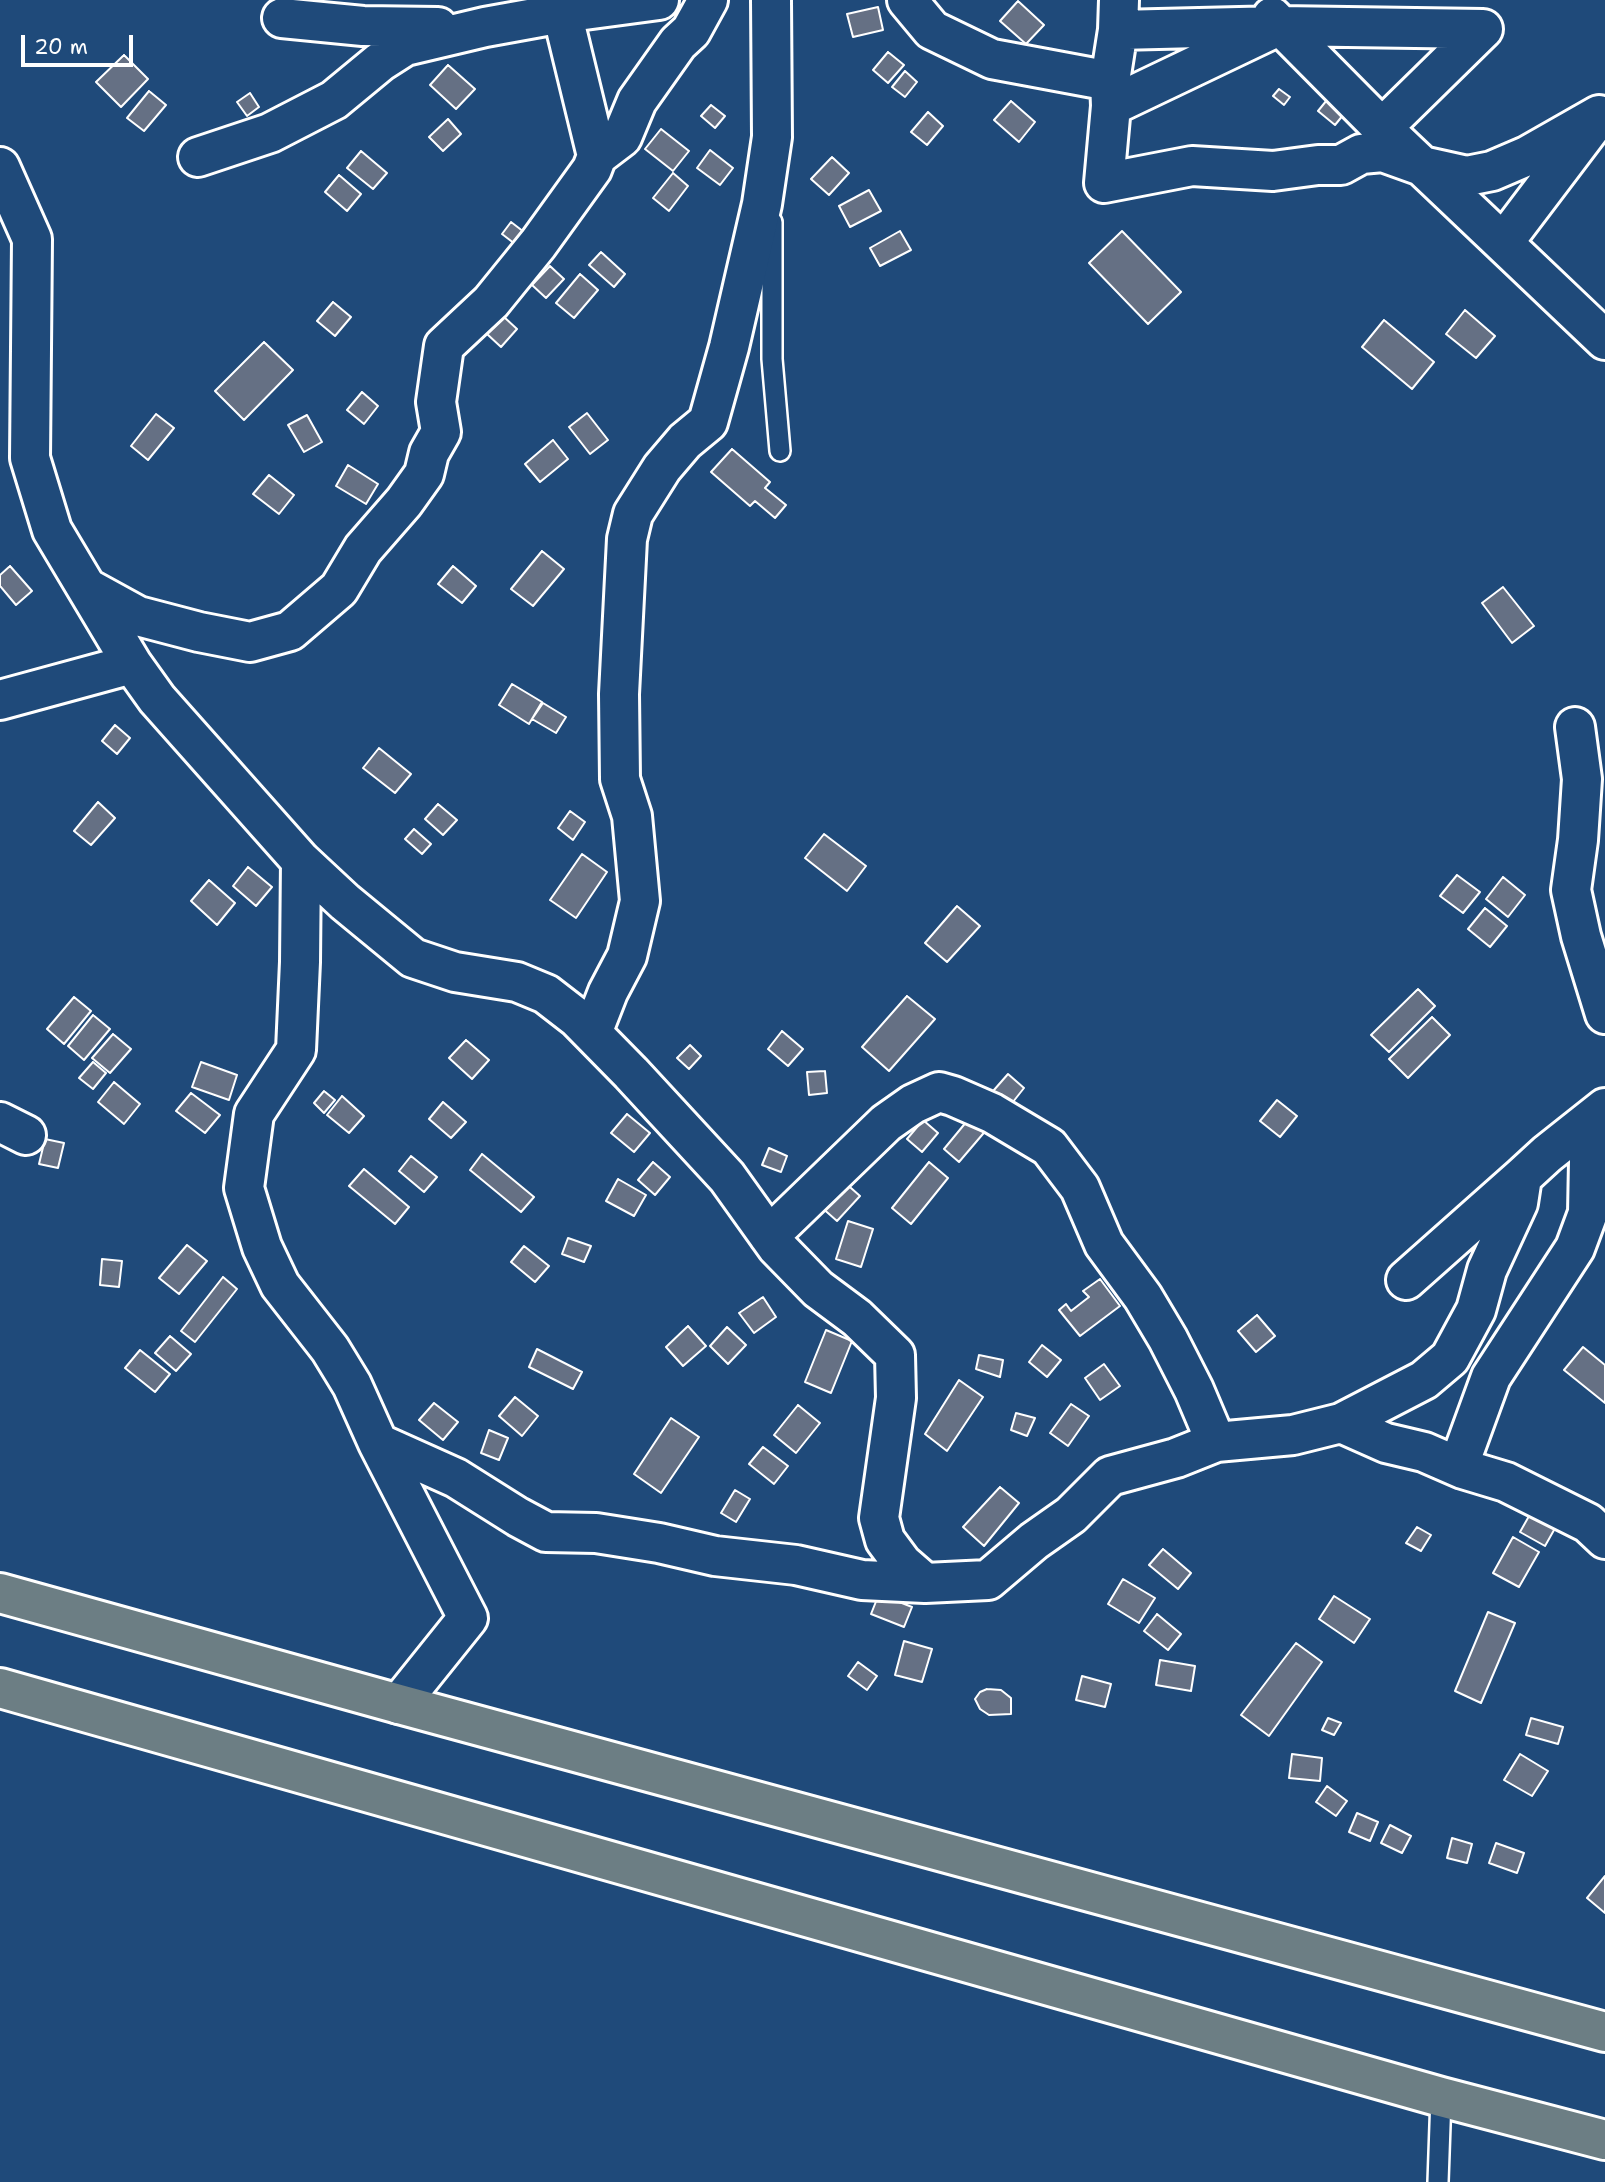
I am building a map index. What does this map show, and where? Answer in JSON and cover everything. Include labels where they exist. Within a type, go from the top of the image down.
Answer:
[{"type":"main road","points":[[0,1593],[1605,2032]]},
{"type":"main road","points":[[0,1688],[1441,2097],[1605,2140]]},
{"type":"street","points":[[198,157],[270,134],[334,100],[380,62],[405,46],[561,6],[659,0]]},
{"type":"street","points":[[85,586],[138,616],[250,642],[290,631],[339,589],[363,549],[404,502],[424,474],[429,453],[440,432],[436,402],[444,346],[491,302],[538,244],[592,169],[597,156],[622,137],[638,101],[678,43],[691,31],[708,0]]},
{"type":"street","points":[[592,1033],[608,992],[627,956],[640,901],[632,816],[620,779],[619,694],[627,539],[633,514],[646,490],[685,441],[708,422],[729,348],[762,204],[772,137],[771,0]]},
{"type":"street","points":[[907,0],[932,30],[992,59],[1111,94],[1269,13]]},
{"type":"street","points":[[617,3],[678,43]]},
{"type":"street","points":[[561,6],[597,156]]},
{"type":"street","points":[[1269,13],[1382,128],[1605,340]]},
{"type":"street","points":[[1382,128],[1483,29],[1269,13],[1118,15],[1104,183],[1192,166],[1273,171],[1341,165],[1361,154],[1382,152],[1422,166],[1467,176],[1492,171],[1527,156],[1602,111]]},
{"type":"street","points":[[282,18],[363,26],[485,27]]},
{"type":"street","points":[[1503,243],[1602,111]]},
{"type":"street","points":[[0,167],[32,239],[30,458],[52,530],[132,664],[157,699],[301,861],[345,902],[413,958],[455,972],[517,982],[546,994],[577,1018],[727,1177],[769,1236],[818,1289],[857,1318],[895,1355],[896,1398],[879,1518],[885,1540],[902,1563],[925,1583]]},
{"type":"street","points":[[0,700],[132,664]]},
{"type":"street","points":[[1574,727],[1582,779],[1571,890],[1581,936],[1605,1014]]},
{"type":"street","points":[[301,861],[296,1050],[254,1114],[244,1188],[262,1247],[280,1285],[330,1349],[347,1376],[468,1618],[399,1704]]},
{"type":"street","points":[[769,1236],[886,1124],[913,1104],[939,1092],[992,1113],[1049,1147],[1080,1188],[1104,1244],[1143,1297],[1168,1339],[1216,1442]]},
{"type":"street","points":[[1406,1280],[1547,1154],[1605,1108]]},
{"type":"street","points":[[1463,1469],[1464,1451],[1491,1377],[1576,1248],[1596,1211],[1589,1161],[1605,1118]]},
{"type":"street","points":[[379,1443],[456,1478],[546,1532],[596,1533],[659,1542],[715,1556],[796,1565],[862,1580],[925,1583],[988,1580],[1070,1515],[1110,1476],[1176,1458],[1216,1442],[1293,1434],[1341,1423],[1424,1380],[1450,1358],[1476,1310],[1487,1270],[1518,1203],[1522,1177]]},
{"type":"street","points":[[1341,1423],[1386,1443],[1424,1452],[1463,1469],[1506,1482],[1588,1523],[1605,1539]]},
{"type":"lane","points":[[772,137],[772,359],[780,451]]},
{"type":"lane","points":[[1438,2182],[1441,2097]]},
{"type":"building","points":[[1018,1],[1044,25],[1026,44],[1000,21]]},
{"type":"building","points":[[878,7],[883,30],[853,37],[847,14]]},
{"type":"building","points":[[888,52],[904,65],[888,83],[873,70]]},
{"type":"building","points":[[124,55],[148,79],[121,107],[96,82]]},
{"type":"building","points":[[448,65],[475,89],[456,109],[430,85]]},
{"type":"building","points":[[905,71],[917,82],[905,97],[892,87]]},
{"type":"building","points":[[1279,89],[1290,97],[1284,105],[1273,96]]},
{"type":"building","points":[[149,91],[166,105],[144,131],[127,118]]},
{"type":"building","points":[[250,93],[259,107],[247,116],[237,102]]},
{"type":"building","points":[[1331,95],[1348,109],[1335,125],[1318,111]]},
{"type":"building","points":[[1011,101],[1035,122],[1019,142],[994,120]]},
{"type":"building","points":[[711,105],[725,116],[715,128],[701,116]]},
{"type":"building","points":[[928,112],[943,126],[927,145],[911,132]]},
{"type":"building","points":[[448,119],[461,134],[443,151],[429,137]]},
{"type":"building","points":[[661,129],[689,151],[673,171],[645,149]]},
{"type":"building","points":[[710,150],[733,168],[720,185],[697,168]]},
{"type":"building","points":[[361,151],[387,173],[373,189],[347,168]]},
{"type":"building","points":[[832,157],[849,173],[829,195],[811,179]]},
{"type":"building","points":[[673,173],[688,186],[669,211],[653,198]]},
{"type":"building","points":[[339,175],[361,194],[347,211],[325,192]]},
{"type":"building","points":[[869,190],[881,211],[850,227],[839,206]]},
{"type":"building","points":[[511,222],[524,232],[515,244],[502,234]]},
{"type":"building","points":[[900,231],[911,250],[880,266],[870,248]]},
{"type":"building","points":[[1122,231],[1181,292],[1148,324],[1089,263]]},
{"type":"building","points":[[601,252],[625,274],[614,287],[589,265]]},
{"type":"building","points":[[550,266],[564,279],[546,298],[532,285]]},
{"type":"building","points":[[580,274],[598,290],[574,318],[556,303]]},
{"type":"building","points":[[333,302],[351,317],[335,336],[317,321]]},
{"type":"building","points":[[1465,310],[1495,336],[1476,358],[1446,334]]},
{"type":"building","points":[[504,317],[517,329],[501,347],[487,334]]},
{"type":"building","points":[[1384,320],[1434,362],[1412,389],[1362,347]]},
{"type":"building","points":[[264,342],[293,370],[244,420],[215,391]]},
{"type":"building","points":[[362,392],[378,406],[364,424],[347,410]]},
{"type":"building","points":[[587,413],[608,440],[590,454],[569,427]]},
{"type":"building","points":[[156,414],[174,428],[148,460],[131,446]]},
{"type":"building","points":[[307,415],[322,442],[304,452],[288,425]]},
{"type":"building","points":[[553,440],[568,459],[540,482],[525,464]]},
{"type":"building","points":[[732,449],[770,482],[765,488],[786,505],[775,518],[755,501],[750,506],[711,472]]},
{"type":"building","points":[[348,465],[378,484],[366,504],[336,486]]},
{"type":"building","points":[[269,475],[294,495],[279,514],[253,494]]},
{"type":"building","points":[[542,551],[564,569],[533,606],[511,589]]},
{"type":"building","points":[[10,566],[32,591],[16,605],[0,586],[0,575]]},
{"type":"building","points":[[453,566],[476,586],[462,603],[438,584]]},
{"type":"building","points":[[1503,587],[1534,626],[1512,643],[1482,603]]},
{"type":"building","points":[[512,684],[542,702],[529,724],[499,705]]},
{"type":"building","points":[[543,703],[566,717],[556,733],[532,719]]},
{"type":"building","points":[[115,725],[130,738],[117,754],[102,741]]},
{"type":"building","points":[[379,748],[411,774],[395,793],[363,768]]},
{"type":"building","points":[[98,802],[115,818],[91,845],[74,831]]},
{"type":"building","points":[[438,804],[457,820],[443,835],[425,819]]},
{"type":"building","points":[[570,811],[585,822],[573,840],[558,828]]},
{"type":"building","points":[[414,829],[431,844],[422,854],[405,839]]},
{"type":"building","points":[[824,834],[866,866],[847,891],[805,858]]},
{"type":"building","points":[[582,854],[607,872],[576,918],[550,900]]},
{"type":"building","points":[[248,867],[272,887],[256,906],[233,886]]},
{"type":"building","points":[[1457,875],[1480,892],[1463,913],[1440,896]]},
{"type":"building","points":[[1503,877],[1525,895],[1508,917],[1486,899]]},
{"type":"building","points":[[209,880],[235,903],[217,925],[191,901]]},
{"type":"building","points":[[957,906],[980,926],[947,962],[925,943]]},
{"type":"building","points":[[1485,908],[1507,926],[1490,947],[1468,929]]},
{"type":"building","points":[[1418,989],[1435,1006],[1389,1052],[1371,1035]]},
{"type":"building","points":[[907,996],[935,1019],[889,1071],[862,1047]]},
{"type":"building","points":[[74,997],[91,1011],[64,1044],[47,1029]]},
{"type":"building","points":[[93,1015],[110,1029],[84,1060],[68,1046]]},
{"type":"building","points":[[1432,1017],[1450,1035],[1408,1078],[1389,1059]]},
{"type":"building","points":[[782,1031],[803,1049],[788,1066],[768,1049]]},
{"type":"building","points":[[113,1034],[131,1049],[110,1073],[92,1058]]},
{"type":"building","points":[[466,1040],[489,1060],[472,1079],[449,1058]]},
{"type":"building","points":[[690,1045],[701,1056],[689,1069],[677,1058]]},
{"type":"building","points":[[93,1062],[106,1073],[93,1089],[79,1078]]},
{"type":"building","points":[[201,1062],[237,1075],[229,1100],[192,1087]]},
{"type":"building","points":[[825,1071],[827,1093],[809,1095],[807,1072]]},
{"type":"building","points":[[1008,1074],[1024,1088],[1005,1112],[987,1098]]},
{"type":"building","points":[[114,1082],[140,1104],[124,1124],[98,1102]]},
{"type":"building","points":[[324,1091],[335,1100],[324,1113],[314,1103]]},
{"type":"building","points":[[191,1093],[220,1115],[205,1133],[176,1111]]},
{"type":"building","points":[[342,1096],[364,1116],[349,1133],[327,1115]]},
{"type":"building","points":[[1277,1100],[1297,1116],[1280,1137],[1260,1121]]},
{"type":"building","points":[[443,1102],[466,1122],[451,1138],[429,1119]]},
{"type":"building","points":[[627,1114],[650,1133],[634,1152],[611,1133]]},
{"type":"building","points":[[972,1115],[988,1128],[959,1162],[944,1149]]},
{"type":"building","points":[[923,1120],[938,1133],[922,1152],[907,1139]]},
{"type":"building","points":[[45,1139],[64,1143],[58,1168],[39,1164]]},
{"type":"building","points":[[769,1148],[787,1156],[781,1172],[762,1165]]},
{"type":"building","points":[[482,1154],[534,1197],[521,1212],[470,1170]]},
{"type":"building","points":[[411,1156],[437,1177],[424,1192],[399,1171]]},
{"type":"building","points":[[653,1162],[670,1177],[655,1195],[638,1180]]},
{"type":"building","points":[[929,1162],[948,1178],[911,1224],[892,1208]]},
{"type":"building","points":[[364,1169],[409,1207],[395,1224],[349,1186]]},
{"type":"building","points":[[618,1179],[646,1195],[634,1216],[606,1201]]},
{"type":"building","points":[[842,1180],[860,1196],[837,1221],[820,1206]]},
{"type":"building","points":[[848,1221],[873,1229],[861,1267],[836,1259]]},
{"type":"building","points":[[568,1238],[591,1246],[584,1262],[562,1254]]},
{"type":"building","points":[[187,1245],[207,1261],[179,1294],[159,1278]]},
{"type":"building","points":[[524,1246],[549,1266],[535,1282],[511,1262]]},
{"type":"building","points":[[102,1259],[122,1261],[119,1287],[100,1285]]},
{"type":"building","points":[[223,1277],[237,1289],[195,1342],[181,1331]]},
{"type":"building","points":[[1100,1279],[1120,1306],[1080,1336],[1059,1310],[1066,1304],[1071,1311],[1089,1297],[1083,1291]]},
{"type":"building","points":[[763,1297],[776,1317],[754,1333],[739,1313]]},
{"type":"building","points":[[1257,1315],[1275,1336],[1256,1352],[1238,1331]]},
{"type":"building","points":[[688,1326],[706,1346],[683,1366],[666,1347]]},
{"type":"building","points":[[727,1327],[746,1345],[728,1364],[710,1346]]},
{"type":"building","points":[[826,1330],[852,1341],[831,1393],[805,1382]]},
{"type":"building","points":[[170,1336],[191,1354],[176,1371],[155,1353]]},
{"type":"building","points":[[1042,1345],[1061,1360],[1047,1377],[1029,1362]]},
{"type":"building","points":[[1583,1347],[1605,1365],[1605,1403],[1564,1370]]},
{"type":"building","points":[[537,1349],[582,1372],[573,1389],[529,1367]]},
{"type":"building","points":[[140,1350],[170,1374],[155,1392],[125,1368]]},
{"type":"building","points":[[979,1355],[1003,1360],[1000,1377],[976,1369]]},
{"type":"building","points":[[1104,1364],[1120,1386],[1100,1400],[1085,1378]]},
{"type":"building","points":[[959,1380],[983,1397],[947,1451],[925,1434]]},
{"type":"building","points":[[515,1397],[538,1416],[522,1436],[499,1416]]},
{"type":"building","points":[[434,1403],[458,1422],[443,1440],[419,1420]]},
{"type":"building","points":[[1071,1404],[1089,1416],[1068,1446],[1050,1433]]},
{"type":"building","points":[[798,1405],[820,1423],[796,1453],[774,1435]]},
{"type":"building","points":[[1016,1413],[1035,1418],[1027,1436],[1011,1430]]},
{"type":"building","points":[[671,1418],[699,1437],[661,1493],[634,1474]]},
{"type":"building","points":[[489,1430],[508,1438],[499,1460],[481,1453]]},
{"type":"building","points":[[763,1447],[788,1466],[774,1484],[749,1464]]},
{"type":"building","points":[[1000,1487],[1019,1503],[984,1546],[963,1527]]},
{"type":"building","points":[[735,1490],[750,1499],[736,1522],[721,1513]]},
{"type":"building","points":[[1533,1509],[1558,1523],[1545,1546],[1520,1532]]},
{"type":"building","points":[[1417,1527],[1431,1535],[1421,1551],[1406,1543]]},
{"type":"building","points":[[1513,1537],[1539,1552],[1519,1587],[1493,1573]]},
{"type":"building","points":[[1163,1549],[1191,1573],[1178,1589],[1149,1565]]},
{"type":"building","points":[[1123,1579],[1155,1598],[1139,1623],[1108,1604]]},
{"type":"building","points":[[879,1594],[912,1607],[904,1627],[871,1614]]},
{"type":"building","points":[[1334,1596],[1370,1619],[1354,1643],[1319,1619]]},
{"type":"building","points":[[1488,1612],[1515,1623],[1481,1703],[1455,1691]]},
{"type":"building","points":[[1157,1614],[1181,1634],[1168,1650],[1144,1631]]},
{"type":"building","points":[[904,1641],[932,1649],[922,1682],[895,1675]]},
{"type":"building","points":[[1296,1643],[1322,1662],[1269,1736],[1241,1715]]},
{"type":"building","points":[[1160,1660],[1195,1666],[1191,1691],[1156,1685]]},
{"type":"building","points":[[858,1662],[877,1676],[867,1690],[848,1676]]},
{"type":"building","points":[[1082,1676],[1111,1684],[1105,1707],[1076,1700]]},
{"type":"building","points":[[987,1689],[1001,1690],[1011,1698],[1011,1714],[989,1715],[980,1709],[975,1699],[980,1692]]},
{"type":"building","points":[[1328,1718],[1341,1723],[1334,1735],[1322,1730]]},
{"type":"building","points":[[1531,1718],[1563,1727],[1558,1744],[1526,1735]]},
{"type":"building","points":[[1292,1754],[1322,1758],[1320,1781],[1289,1778]]},
{"type":"building","points":[[1520,1754],[1548,1771],[1532,1796],[1504,1780]]},
{"type":"building","points":[[1327,1786],[1347,1801],[1336,1816],[1316,1802]]},
{"type":"building","points":[[1357,1813],[1378,1822],[1370,1841],[1349,1832]]},
{"type":"building","points":[[1390,1825],[1411,1836],[1402,1853],[1381,1843]]},
{"type":"building","points":[[1452,1838],[1472,1844],[1467,1863],[1447,1858]]},
{"type":"building","points":[[1496,1843],[1524,1853],[1517,1873],[1489,1863]]},
{"type":"building","points":[[1605,1876],[1605,1913],[1587,1898]]}]
